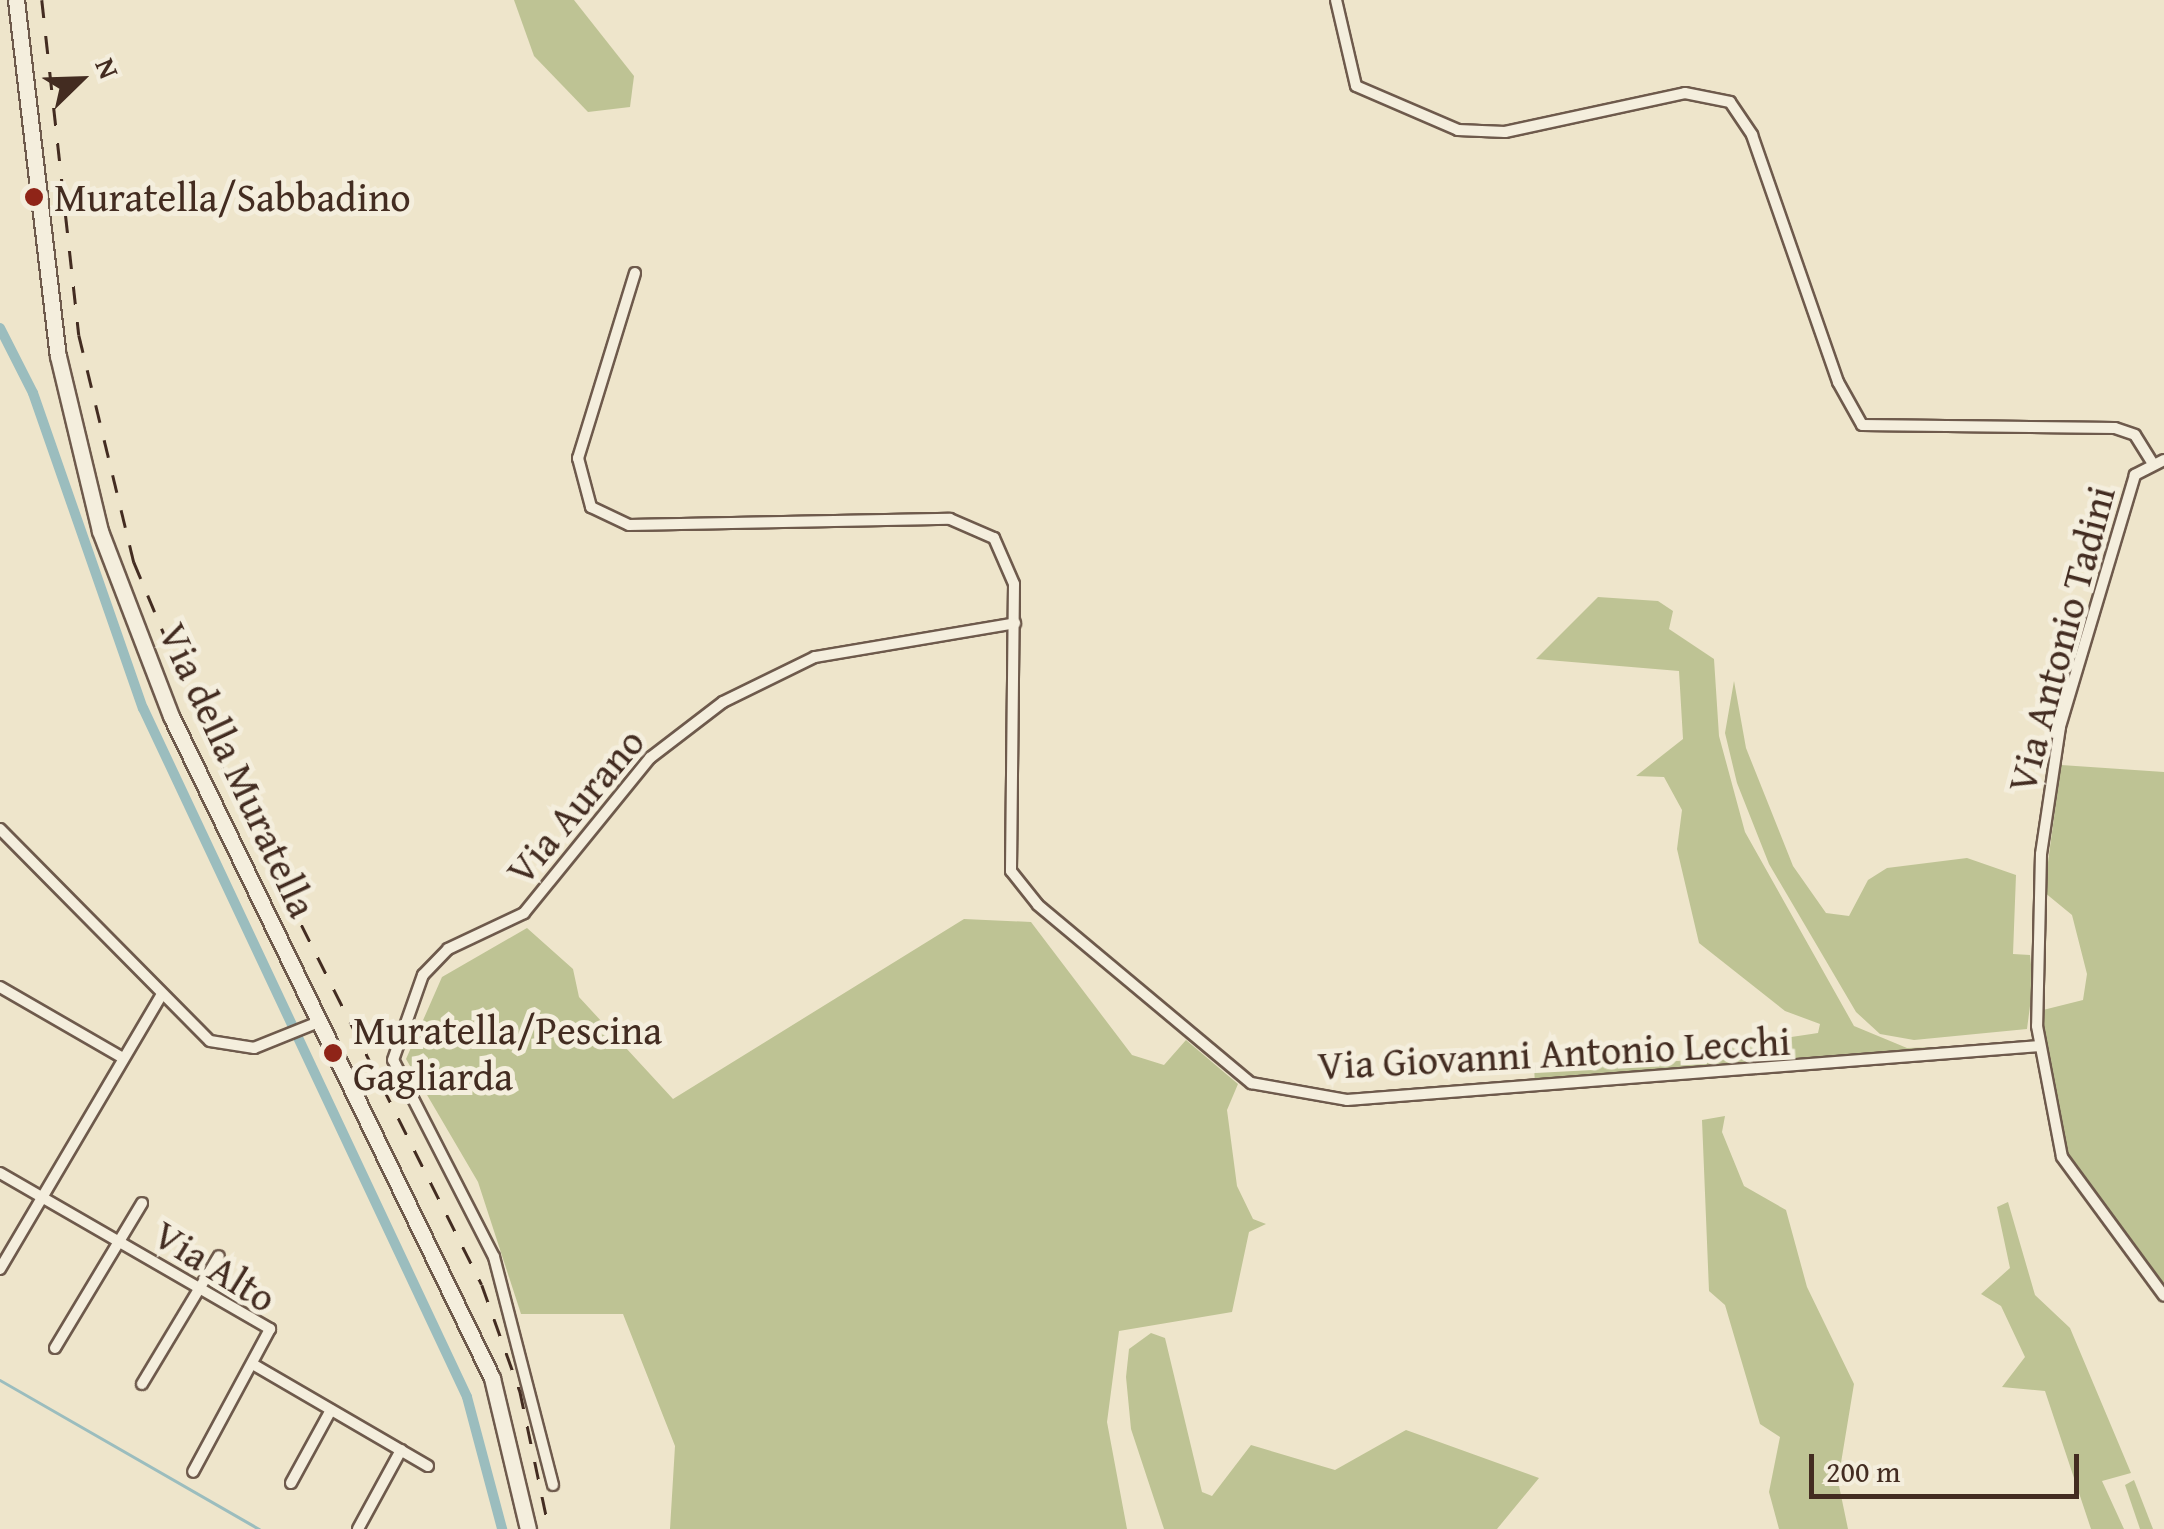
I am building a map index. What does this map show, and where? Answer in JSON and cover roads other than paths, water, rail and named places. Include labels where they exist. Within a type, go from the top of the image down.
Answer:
[{"type":"street","name":"Via della Muratella","points":[[16,0],[50,310],[90,500],[159,690],[316,1024],[492,1378],[528,1529]]},
{"type":"street","points":[[1336,0],[1356,86],[1458,130],[1505,132],[1686,93],[1730,102],[1752,135],[1838,382],[1862,425],[2116,428],[2136,435],[2150,461]]},
{"type":"street","name":"Via Giovanni Antonio Lecchi","points":[[635,274],[578,458],[591,508],[629,525],[966,522],[1005,553],[1016,623],[1006,844],[1015,880],[1256,1086],[1346,1100],[2040,1046]]},
{"type":"street","name":"Via Antonio Tadini","points":[[2164,460],[2150,461],[2133,480],[2060,726],[2040,854],[2040,1046],[2062,1157],[2164,1296]]},
{"type":"street","name":"Via Aurano","points":[[553,1485],[494,1257],[392,1060],[424,976],[448,949],[524,912],[650,758],[722,702],[859,644],[1016,623]]},
{"type":"street","points":[[0,828],[160,997],[225,1048],[290,1035],[316,1024]]},
{"type":"street","points":[[0,986],[123,1058]]},
{"type":"street","points":[[0,1269],[160,997]]},
{"type":"street","name":"Via Alto","points":[[0,1173],[270,1329],[256,1366],[193,1472]]},
{"type":"street","points":[[55,1348],[142,1203]]},
{"type":"street","points":[[142,1384],[219,1256]]},
{"type":"street","points":[[256,1366],[428,1466]]},
{"type":"street","points":[[292,1483],[331,1410]]},
{"type":"street","points":[[358,1529],[401,1450]]},
{"type":"waterway","points":[[0,328],[33,393],[143,708],[467,1397],[502,1529]]},
{"type":"waterway","points":[[0,1380],[259,1529]]},
{"type":"railway","points":[[42,0],[79,335],[134,562],[205,732],[482,1285],[520,1391],[549,1529]]},
{"type":"place","name":"Muratella/Sabbadino","points":[[34,197]]},
{"type":"place","name":"Muratella/Pescina Gagliarda","points":[[333,1053]]}]
